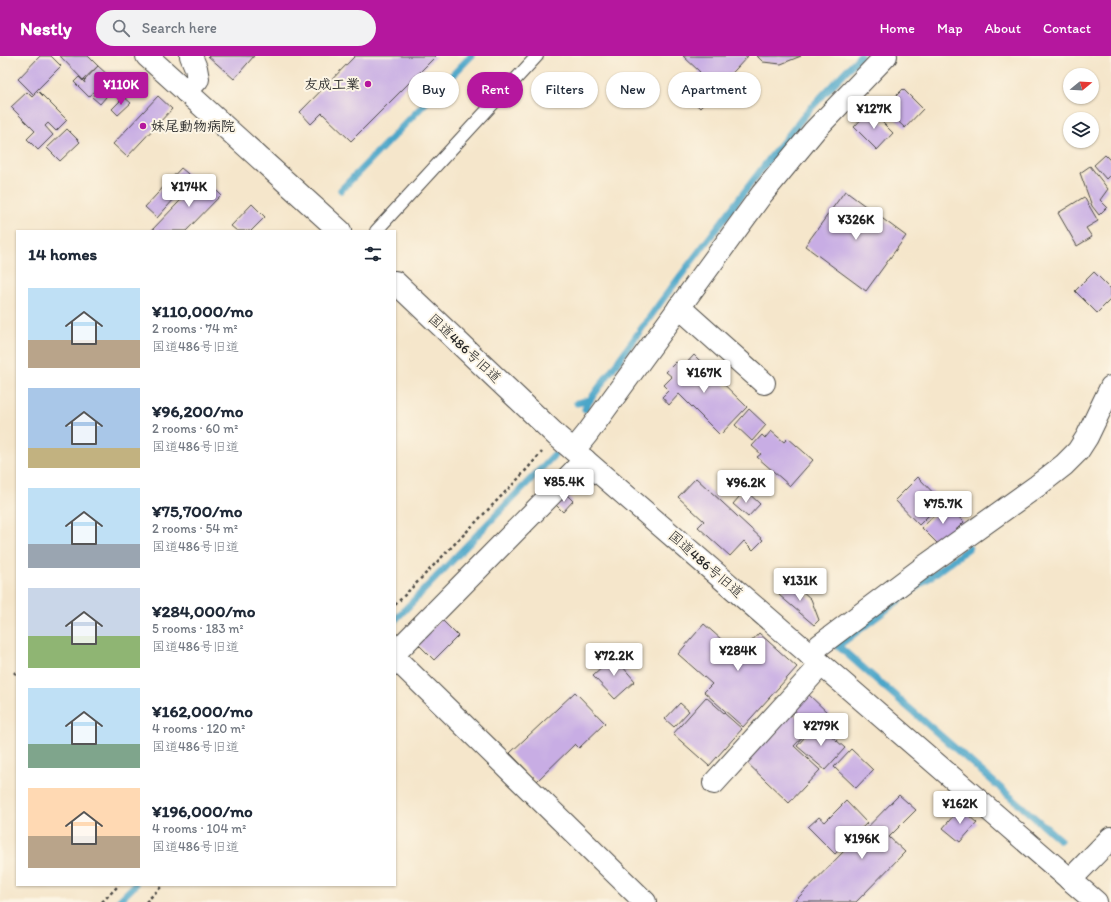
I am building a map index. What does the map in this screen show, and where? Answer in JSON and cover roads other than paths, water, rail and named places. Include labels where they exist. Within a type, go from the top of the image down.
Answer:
[{"type":"street","points":[[147,56],[339,230]]},
{"type":"street","points":[[186,92],[198,79],[191,56]]},
{"type":"street","points":[[396,652],[580,455],[587,434],[762,194],[814,131],[886,56]]},
{"type":"street","name":"国道486号旧道","points":[[396,283],[557,436],[1096,902]]},
{"type":"street","points":[[679,307],[764,383]]},
{"type":"street","points":[[714,783],[816,660],[820,645],[1064,465],[1078,451],[1111,387]]},
{"type":"street","points":[[396,659],[645,902]]},
{"type":"street","points":[[1070,880],[1111,838]]},
{"type":"lane","points":[[377,230],[537,56]]},
{"type":"waterway","points":[[341,190],[471,56]]},
{"type":"waterway","points":[[585,409],[660,303],[770,158],[809,110],[860,56]]},
{"type":"waterway","points":[[577,403],[590,400]]},
{"type":"waterway","points":[[396,619],[554,455]]},
{"type":"waterway","points":[[969,548],[838,646],[1060,840]]},
{"type":"waterway","points":[[118,902],[134,886]]},
{"type":"place","name":"友成工業","points":[[368,84]]},
{"type":"place","name":"妹尾動物病院","points":[[143,126]]}]
